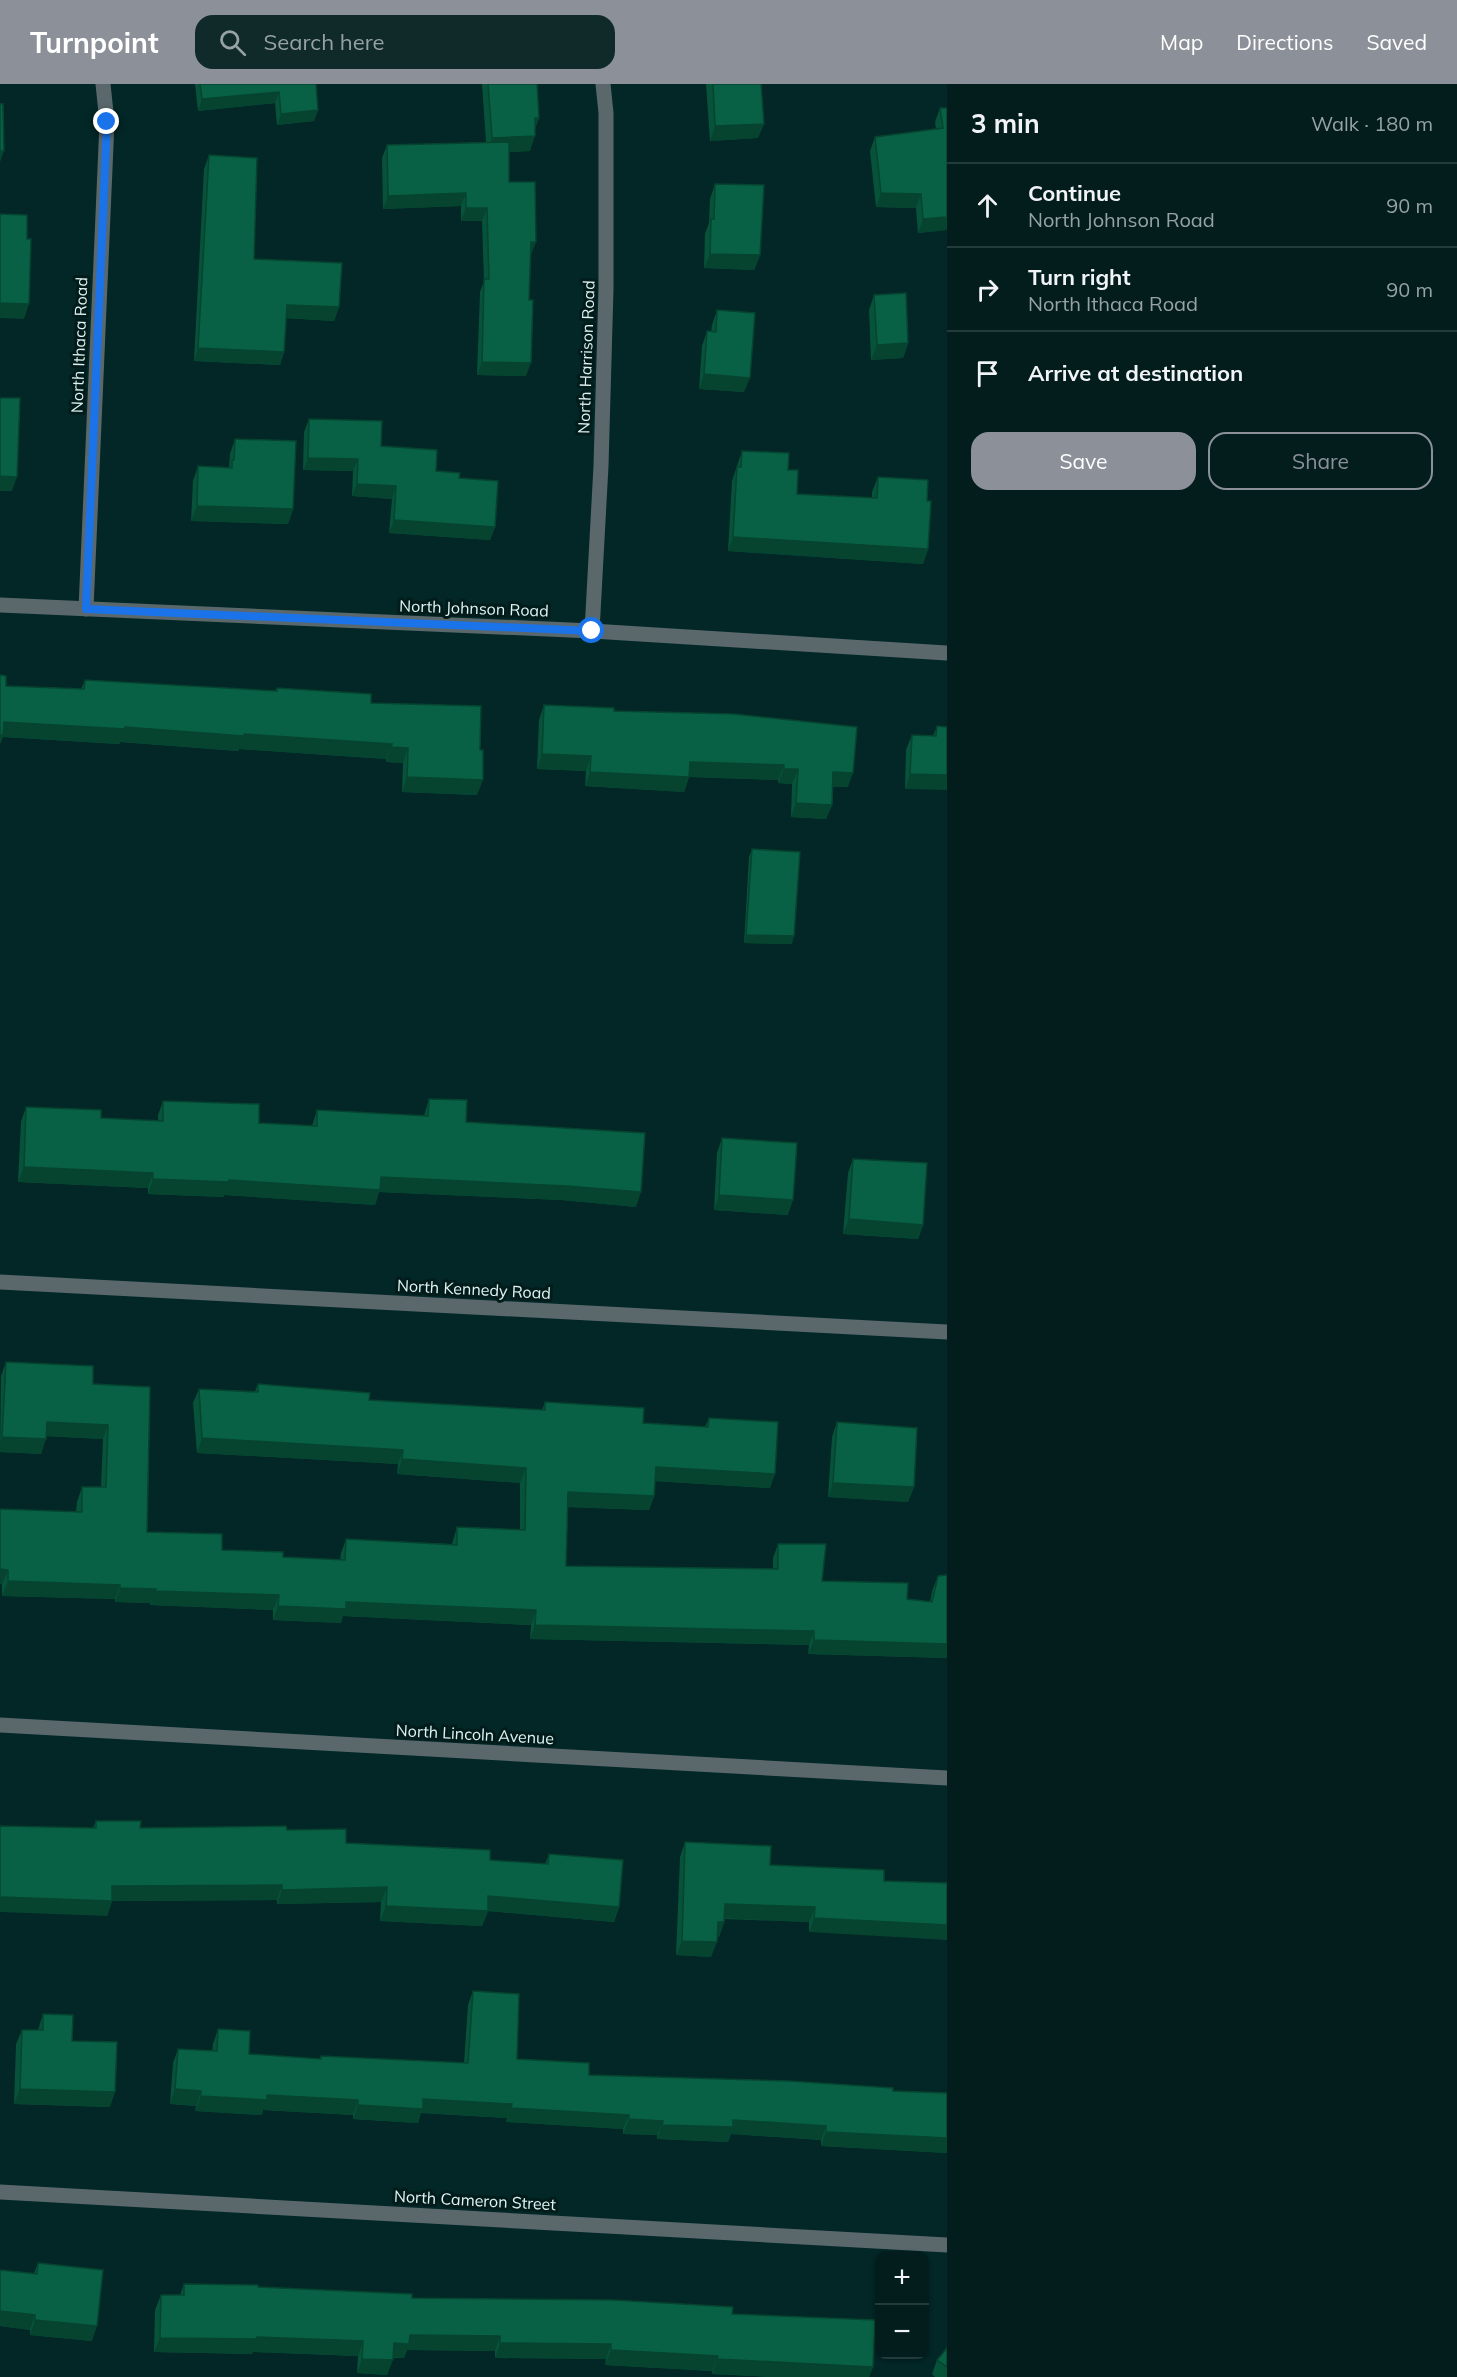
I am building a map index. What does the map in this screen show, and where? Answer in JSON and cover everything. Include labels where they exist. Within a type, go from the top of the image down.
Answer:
[{"type":"street","name":"North Ithaca Road","points":[[86,609],[107,122],[103,84]]},
{"type":"street","name":"North Harrison Road","points":[[592,631],[601,466],[606,289],[606,113],[603,84]]},
{"type":"street","name":"North Johnson Road","points":[[0,605],[592,631],[947,653]]},
{"type":"street","name":"North Kennedy Road","points":[[0,1282],[947,1332]]},
{"type":"street","name":"North Lincoln Avenue","points":[[0,1725],[947,1778]]},
{"type":"street","name":"North Cameron Street","points":[[0,2192],[947,2245]]},
{"type":"building","points":[[200,84],[316,84],[318,110],[281,114],[279,92],[202,99]]},
{"type":"building","points":[[488,84],[537,84],[539,118],[535,118],[535,136],[492,138]]},
{"type":"building","points":[[713,84],[761,84],[764,124],[715,126]]},
{"type":"building","points":[[0,104],[3,104],[4,151],[0,151]]},
{"type":"building","points":[[940,108],[947,108],[947,217],[923,219],[921,194],[881,193],[875,137],[943,128]]},
{"type":"building","points":[[509,142],[509,182],[535,182],[536,242],[531,242],[529,300],[533,300],[531,363],[482,362],[484,279],[489,279],[487,208],[466,208],[466,193],[388,196],[387,145]]},
{"type":"building","points":[[209,155],[257,158],[254,259],[342,263],[339,307],[287,305],[284,352],[198,348]]},
{"type":"building","points":[[715,184],[764,185],[760,255],[710,254]]},
{"type":"building","points":[[0,214],[27,215],[27,239],[31,239],[29,304],[0,303]]},
{"type":"building","points":[[906,293],[908,343],[877,345],[874,295]]},
{"type":"building","points":[[717,310],[755,313],[750,378],[704,374],[707,331],[716,332]]},
{"type":"building","points":[[0,398],[20,398],[17,477],[0,476]]},
{"type":"building","points":[[309,419],[382,421],[381,446],[437,450],[436,471],[460,473],[459,478],[498,481],[495,527],[394,520],[396,486],[357,484],[358,459],[308,458]]},
{"type":"building","points":[[235,439],[296,441],[293,509],[197,506],[198,466],[232,468]]},
{"type":"building","points":[[742,451],[789,453],[788,470],[798,470],[797,494],[877,498],[878,477],[928,480],[927,501],[931,501],[928,549],[733,537],[737,467],[741,467]]},
{"type":"building","points":[[0,675],[6,676],[6,686],[84,689],[85,680],[277,691],[277,688],[371,694],[371,703],[481,706],[480,750],[483,750],[483,780],[407,777],[408,748],[391,747],[392,744],[125,727],[125,729],[4,722],[3,735],[0,735]]},
{"type":"building","points":[[544,705],[614,708],[614,711],[734,714],[857,727],[853,773],[833,772],[832,805],[796,803],[798,769],[784,769],[784,765],[690,762],[689,777],[590,772],[591,756],[542,754]]},
{"type":"building","points":[[937,726],[947,727],[947,775],[910,774],[912,735],[936,736]]},
{"type":"building","points":[[752,849],[800,852],[794,936],[746,935]]},
{"type":"building","points":[[429,1099],[467,1100],[466,1122],[645,1133],[641,1192],[381,1177],[380,1190],[229,1180],[229,1182],[153,1179],[153,1173],[24,1167],[26,1107],[101,1110],[101,1118],[163,1121],[163,1101],[259,1104],[259,1123],[317,1126],[317,1110],[428,1116]]},
{"type":"building","points":[[722,1138],[797,1143],[793,1200],[719,1195]]},
{"type":"building","points":[[853,1159],[927,1163],[923,1225],[849,1219]]},
{"type":"building","points":[[6,1362],[93,1366],[93,1384],[150,1387],[147,1532],[222,1534],[222,1550],[283,1552],[283,1557],[345,1560],[346,1539],[457,1545],[457,1527],[525,1530],[526,1468],[402,1459],[403,1450],[202,1438],[199,1389],[258,1392],[258,1384],[370,1393],[369,1400],[545,1410],[545,1402],[644,1408],[643,1423],[708,1427],[709,1418],[778,1422],[775,1474],[656,1467],[654,1496],[568,1492],[566,1566],[778,1569],[778,1544],[826,1544],[822,1581],[908,1583],[907,1599],[932,1602],[938,1576],[947,1575],[947,1644],[814,1640],[814,1631],[535,1625],[536,1610],[346,1602],[346,1609],[278,1606],[279,1595],[155,1591],[156,1589],[120,1588],[120,1585],[8,1581],[8,1570],[0,1569],[0,1509],[82,1512],[82,1487],[106,1487],[108,1425],[47,1422],[46,1439],[2,1437]]},
{"type":"building","points":[[837,1422],[917,1428],[914,1487],[833,1483]]},
{"type":"building","points":[[96,1821],[141,1821],[140,1828],[286,1826],[287,1830],[346,1829],[346,1843],[490,1850],[490,1860],[548,1864],[549,1854],[623,1860],[619,1907],[488,1896],[488,1911],[386,1906],[387,1887],[282,1890],[282,1885],[112,1886],[112,1901],[0,1897],[0,1826],[96,1828]]},
{"type":"building","points":[[685,1842],[771,1846],[770,1865],[884,1870],[884,1881],[947,1883],[947,1925],[814,1918],[815,1907],[725,1904],[724,1922],[718,1922],[717,1942],[682,1941]]},
{"type":"building","points":[[473,1991],[519,1994],[517,2059],[589,2063],[589,2075],[789,2081],[893,2088],[893,2091],[947,2093],[947,2138],[826,2132],[826,2126],[733,2120],[733,2127],[662,2125],[663,2121],[629,2119],[629,2115],[511,2108],[512,2104],[423,2099],[423,2109],[358,2105],[358,2100],[267,2095],[267,2100],[201,2096],[201,2091],[175,2089],[178,2049],[217,2051],[218,2029],[250,2031],[249,2054],[321,2059],[321,2056],[468,2063]]},
{"type":"building","points":[[43,2014],[73,2015],[72,2041],[117,2042],[115,2092],[20,2089],[22,2030],[43,2030]]},
{"type":"building","points":[[38,2263],[103,2270],[97,2326],[35,2320],[35,2315],[0,2311],[0,2270],[37,2274]]},
{"type":"building","points":[[184,2284],[258,2285],[258,2287],[412,2294],[412,2298],[613,2300],[733,2307],[732,2314],[875,2320],[873,2367],[717,2359],[718,2356],[611,2350],[611,2344],[500,2343],[500,2336],[410,2335],[409,2344],[394,2343],[393,2360],[362,2359],[363,2341],[257,2337],[257,2339],[160,2338],[161,2295],[184,2295]]},
{"type":"building","points":[[947,2348],[947,2367],[937,2360]]},
{"type":"route","points":[[107,122],[86,609],[592,631]]}]
